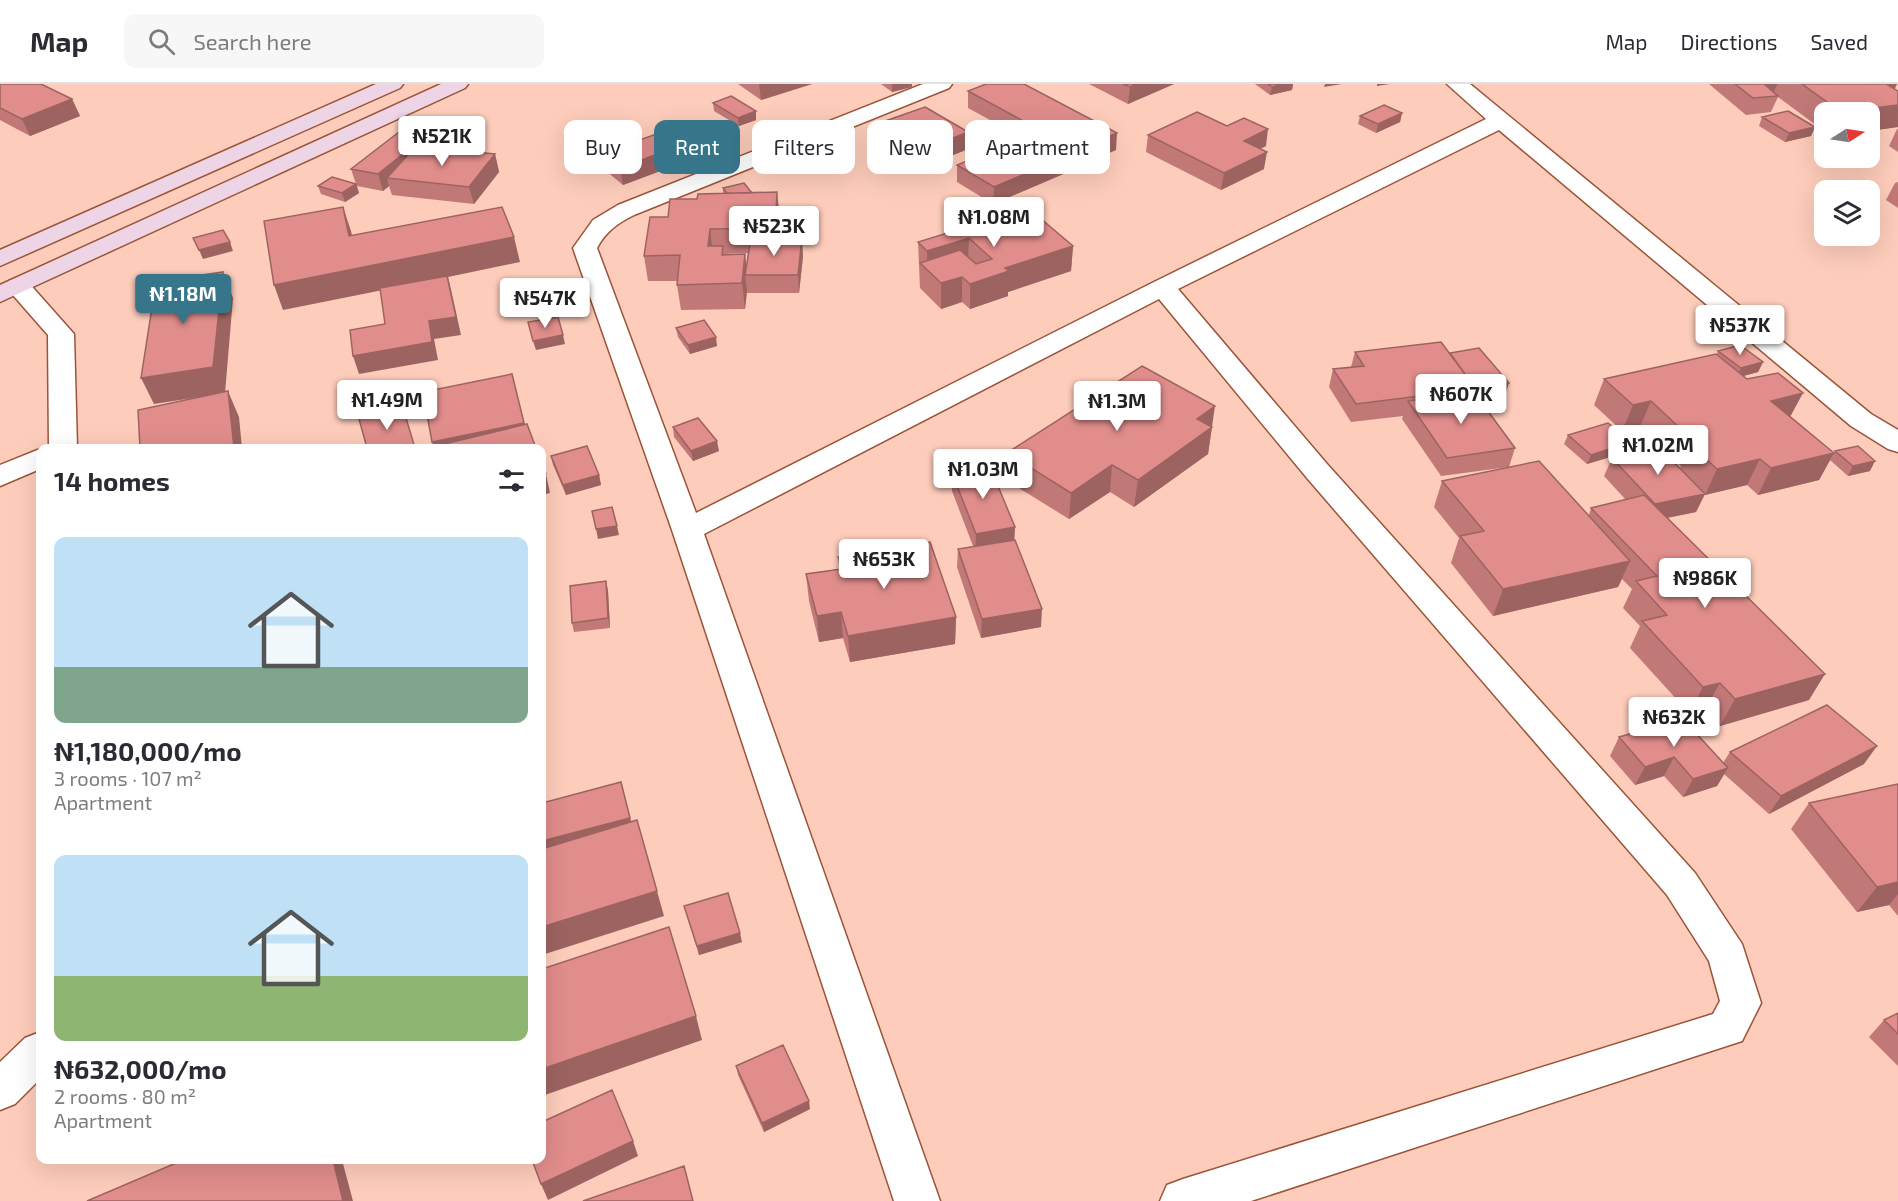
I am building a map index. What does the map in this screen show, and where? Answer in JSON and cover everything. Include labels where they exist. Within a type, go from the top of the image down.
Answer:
[{"type":"main road","points":[[0,258],[393,84]]},
{"type":"main road","points":[[9,290],[458,84]]},
{"type":"street","points":[[917,1201],[687,530],[585,248],[594,230],[606,220],[626,210],[942,84]]},
{"type":"street","points":[[1457,84],[1861,420],[1898,442]]},
{"type":"street","points":[[687,530],[1163,287],[1500,121]]},
{"type":"street","points":[[1163,287],[1317,471],[1681,885],[1728,956],[1741,1003],[1727,1028],[1183,1201]]},
{"type":"street","points":[[9,290],[61,334],[63,444]]},
{"type":"street","points":[[0,477],[36,460]]},
{"type":"street","points":[[0,1090],[36,1055]]},
{"type":"building","points":[[0,84],[41,84],[72,99],[22,119],[0,108]]},
{"type":"building","points":[[986,84],[1024,84],[1092,120],[1022,120],[968,91]]},
{"type":"building","points":[[1735,84],[1764,84],[1778,96],[1753,98]]},
{"type":"building","points":[[1802,84],[1896,84],[1888,85],[1898,91],[1898,105],[1880,107],[1880,102],[1827,102]]},
{"type":"building","points":[[731,96],[756,111],[738,118],[713,103]]},
{"type":"building","points":[[1384,105],[1402,113],[1378,124],[1360,116]]},
{"type":"building","points":[[925,107],[947,120],[888,120]]},
{"type":"building","points":[[1788,111],[1814,127],[1789,133],[1762,117]]},
{"type":"building","points":[[1197,112],[1227,126],[1244,118],[1268,129],[1244,141],[1267,152],[1224,173],[1148,135]]},
{"type":"building","points":[[953,123],[965,130],[965,133],[953,138]]},
{"type":"building","points":[[1110,129],[1117,133],[1110,136]]},
{"type":"building","points":[[399,132],[425,136],[378,174],[351,169]]},
{"type":"building","points":[[654,135],[654,155],[642,160],[642,139]]},
{"type":"building","points":[[415,147],[495,154],[469,187],[387,178]]},
{"type":"building","points":[[965,162],[965,170],[957,165]]},
{"type":"building","points":[[972,174],[1024,174],[994,187]]},
{"type":"building","points":[[332,177],[356,184],[342,193],[318,186]]},
{"type":"building","points":[[744,183],[752,193],[727,193],[723,188]]},
{"type":"building","points":[[777,192],[775,228],[710,229],[708,246],[723,246],[722,255],[745,254],[742,283],[677,285],[680,255],[644,256],[650,217],[668,217],[670,199],[697,199],[698,194]]},
{"type":"building","points":[[343,207],[349,236],[502,207],[514,237],[274,285],[264,221]]},
{"type":"building","points":[[1034,213],[1073,246],[1005,268],[1009,271],[970,284],[962,277],[941,283],[920,263],[960,250],[976,264],[992,259],[969,238],[927,251],[918,242],[999,217],[1005,222]]},
{"type":"building","points":[[223,230],[230,242],[199,250],[193,238]]},
{"type":"building","points":[[751,238],[802,238],[798,275],[745,275]]},
{"type":"building","points":[[223,272],[213,367],[141,378],[156,282]]},
{"type":"building","points":[[447,276],[456,317],[429,321],[432,342],[353,356],[350,330],[385,324],[380,288]]},
{"type":"building","points":[[558,317],[563,335],[533,341],[528,322]]},
{"type":"building","points":[[704,320],[716,337],[688,345],[676,328]]},
{"type":"building","points":[[1441,342],[1476,389],[1356,404],[1333,369],[1364,366],[1355,352]]},
{"type":"building","points":[[1740,345],[1763,362],[1741,368],[1718,351]]},
{"type":"building","points":[[1479,348],[1509,383],[1475,388],[1450,353]]},
{"type":"building","points":[[1716,354],[1747,379],[1778,373],[1803,393],[1771,401],[1834,453],[1771,468],[1760,459],[1717,469],[1691,445],[1697,444],[1651,401],[1633,405],[1604,379]]},
{"type":"building","points":[[1142,366],[1215,406],[1197,419],[1212,427],[1138,480],[1112,465],[1071,493],[1007,453]]},
{"type":"building","points":[[512,374],[524,423],[432,442],[423,392]]},
{"type":"building","points":[[228,391],[234,444],[140,444],[138,410]]},
{"type":"building","points":[[1474,392],[1515,448],[1447,458],[1408,401]]},
{"type":"building","points":[[403,408],[414,444],[366,444],[359,419]]},
{"type":"building","points":[[698,418],[717,441],[691,451],[673,427]]},
{"type":"building","points":[[1608,423],[1631,442],[1591,455],[1568,435]]},
{"type":"building","points":[[527,424],[534,444],[444,444]]},
{"type":"building","points":[[587,446],[599,475],[563,485],[551,456]]},
{"type":"building","points":[[1858,446],[1875,461],[1853,466],[1835,451]]},
{"type":"building","points":[[1661,449],[1705,494],[1655,504],[1612,458]]},
{"type":"building","points":[[1539,461],[1630,561],[1503,589],[1460,536],[1484,531],[1442,481]]},
{"type":"building","points":[[990,467],[1015,527],[976,534],[952,473]]},
{"type":"building","points":[[1644,495],[1825,674],[1735,699],[1720,683],[1703,687],[1642,621],[1667,615],[1636,581],[1657,576],[1591,508]]},
{"type":"building","points":[[612,507],[617,526],[596,529],[592,511]]},
{"type":"building","points":[[1015,540],[1042,609],[982,619],[958,549]]},
{"type":"building","points":[[930,542],[956,617],[848,636],[841,612],[817,616],[806,574],[842,569],[838,557]]},
{"type":"building","points":[[606,581],[608,618],[572,623],[570,586]]},
{"type":"building","points":[[1827,705],[1877,746],[1781,796],[1730,752]]},
{"type":"building","points":[[1683,719],[1728,768],[1693,779],[1674,757],[1645,767],[1619,737]]},
{"type":"building","points":[[621,782],[630,818],[546,840],[546,802]]},
{"type":"building","points":[[1898,784],[1898,882],[1877,887],[1809,803]]},
{"type":"building","points":[[637,820],[657,891],[546,926],[546,848]]},
{"type":"building","points":[[728,893],[740,933],[697,946],[684,906]]},
{"type":"building","points":[[669,927],[696,1016],[546,1068],[546,968]]},
{"type":"building","points":[[1898,1013],[1898,1034],[1884,1020]]},
{"type":"building","points":[[783,1045],[809,1101],[762,1123],[736,1066]]},
{"type":"building","points":[[612,1090],[633,1141],[541,1184],[534,1164],[546,1164],[546,1120]]},
{"type":"building","points":[[174,1164],[334,1164],[343,1201],[87,1201]]},
{"type":"building","points":[[684,1166],[693,1201],[583,1201]]}]
